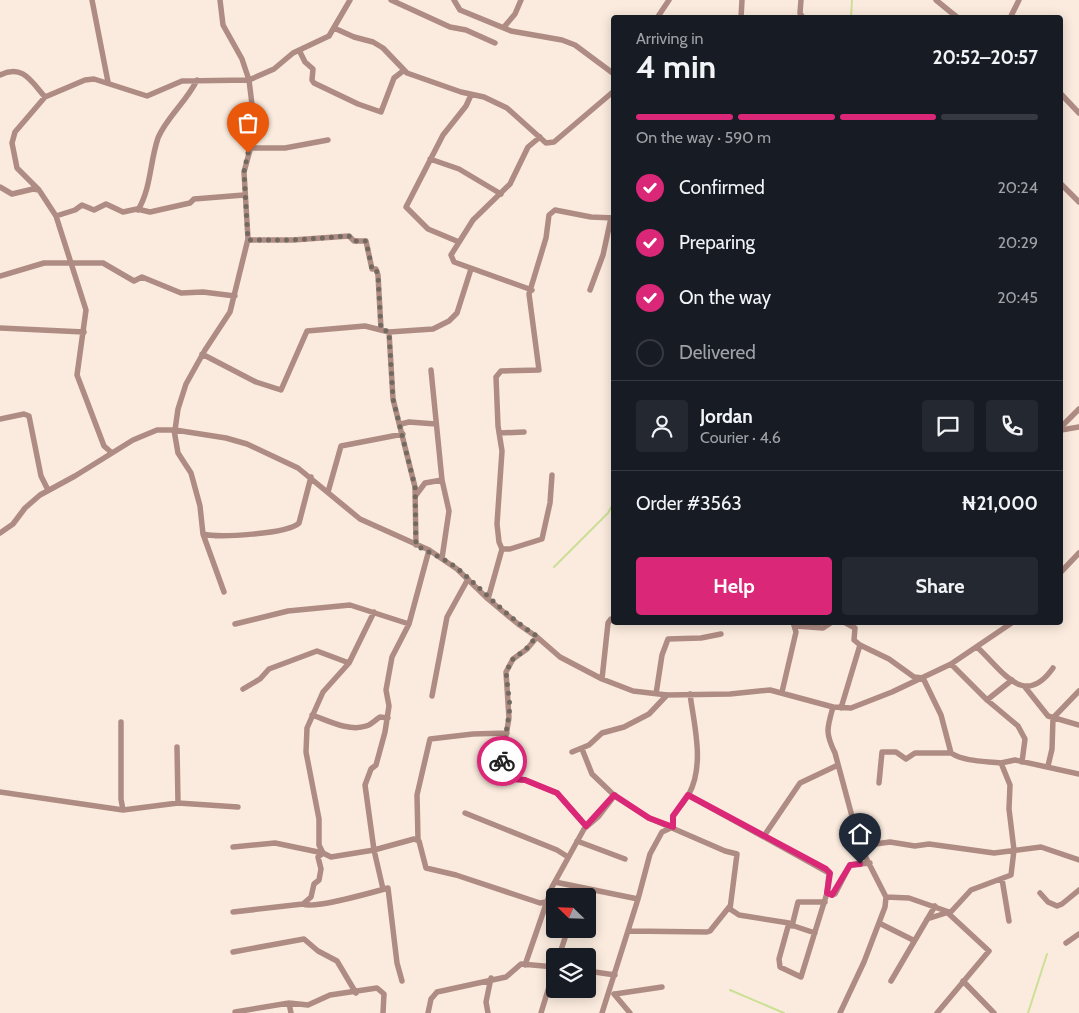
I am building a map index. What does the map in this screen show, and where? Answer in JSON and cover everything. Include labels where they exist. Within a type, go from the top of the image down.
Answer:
[{"type":"street","points":[[92,0],[108,82]]},
{"type":"street","points":[[220,0],[224,25],[249,80],[254,127],[244,172],[248,240],[235,296],[226,320],[202,354],[181,397],[175,430],[178,452],[191,473],[200,506],[202,534],[224,592]]},
{"type":"street","points":[[112,453],[104,446],[77,376],[86,310],[72,262],[56,216],[39,190],[17,168],[12,143],[15,132],[45,97],[85,80],[108,82],[147,96],[182,81],[249,80],[274,69],[293,52],[322,41],[334,28],[350,0]]},
{"type":"street","points":[[390,0],[450,27],[466,30],[495,43]]},
{"type":"street","points":[[454,0],[460,10],[517,33],[570,43],[596,59],[611,72]]},
{"type":"street","points":[[504,27],[515,14],[520,0]]},
{"type":"street","points":[[659,15],[669,0]]},
{"type":"street","points":[[741,15],[742,0]]},
{"type":"street","points":[[801,0],[801,15]]},
{"type":"street","points":[[936,0],[954,15]]},
{"type":"street","points":[[1012,15],[1019,0]]},
{"type":"street","points":[[334,28],[354,37],[373,42],[383,48],[403,71],[471,95],[484,97],[507,108],[546,143],[554,142],[611,94]]},
{"type":"street","points":[[300,50],[305,62],[313,69],[312,80],[314,83],[358,104],[381,112],[394,78],[403,71]]},
{"type":"street","points":[[0,75],[12,70],[24,74],[45,97]]},
{"type":"street","points":[[138,210],[144,198],[160,134],[188,97],[198,80]]},
{"type":"street","points":[[459,242],[428,229],[406,207],[443,135],[466,106],[471,95]]},
{"type":"street","points":[[1063,96],[1079,114]]},
{"type":"street","points":[[532,290],[471,269],[452,259],[452,251],[473,220],[510,184],[528,147],[540,137]]},
{"type":"street","points":[[249,148],[285,148],[328,140]]},
{"type":"street","points":[[430,159],[458,169],[500,194]]},
{"type":"street","points":[[1063,186],[1079,202]]},
{"type":"street","points":[[0,187],[12,194],[33,189],[39,190]]},
{"type":"street","points":[[56,216],[75,210],[82,205],[94,210],[106,204],[123,212],[138,210],[150,212],[194,200],[244,195]]},
{"type":"street","points":[[488,598],[502,548],[499,542],[497,520],[502,456],[499,433],[497,373],[501,371],[539,370],[529,294],[532,290],[551,212],[611,218]]},
{"type":"street","points":[[590,290],[603,255],[611,225]]},
{"type":"street","points":[[248,240],[293,240],[349,236],[354,241],[366,241],[372,269],[376,269],[378,275],[381,329]]},
{"type":"street","points":[[0,276],[44,263],[103,263],[131,280],[136,281],[142,277],[180,292],[202,292],[235,296]]},
{"type":"street","points":[[202,354],[256,382],[281,390],[307,331],[365,326],[389,332],[433,328],[452,319],[458,313],[471,269]]},
{"type":"street","points":[[0,328],[84,332]]},
{"type":"street","points":[[389,332],[393,395],[416,497],[416,545]]},
{"type":"street","points":[[430,370],[442,480],[449,511],[442,558]]},
{"type":"street","points":[[1063,426],[1079,409]]},
{"type":"street","points":[[0,419],[24,414],[29,416],[41,476],[48,490]]},
{"type":"street","points":[[401,424],[409,422],[436,424]]},
{"type":"street","points":[[1063,428],[1079,427]]},
{"type":"street","points":[[0,533],[13,524],[25,508],[48,490],[133,440],[157,430],[175,430],[226,438],[247,444],[298,468],[360,519],[429,550],[442,558],[518,624],[537,636],[560,658],[602,679],[633,691],[667,696],[730,694],[770,690],[833,707],[851,708],[952,664],[1009,625]]},
{"type":"street","points":[[499,433],[524,432]]},
{"type":"street","points":[[328,492],[341,446],[403,434]]},
{"type":"street","points":[[502,548],[510,549],[542,539],[550,503],[552,475]]},
{"type":"street","points":[[202,534],[219,537],[275,532],[295,527],[299,523],[311,477]]},
{"type":"street","points":[[416,497],[424,483],[442,480]]},
{"type":"street","points":[[383,889],[374,850],[365,785],[380,752],[388,718],[389,706],[386,690],[392,657],[409,624],[429,550]]},
{"type":"street","points":[[1063,570],[1079,553]]},
{"type":"street","points":[[432,696],[447,617],[468,579]]},
{"type":"street","points":[[235,624],[288,612],[350,605],[409,624]]},
{"type":"street","points":[[323,853],[319,845],[319,819],[306,752],[306,734],[312,715],[323,692],[349,664],[374,612]]},
{"type":"street","points":[[602,679],[608,623],[611,619]]},
{"type":"street","points":[[782,692],[794,625]]},
{"type":"street","points":[[801,625],[823,628],[828,625]]},
{"type":"street","points":[[850,625],[855,628],[854,640],[860,645],[889,659],[914,677],[923,678]]},
{"type":"street","points":[[656,694],[662,655],[668,639],[701,638],[721,634]]},
{"type":"street","points":[[537,636],[526,649],[513,659],[506,672],[510,707],[499,776],[525,780],[557,793],[586,826]]},
{"type":"street","points":[[841,708],[860,645]]},
{"type":"street","points":[[978,647],[1012,680],[1025,687],[1032,688],[1042,683],[1054,668]]},
{"type":"street","points":[[243,689],[260,679],[269,669],[317,651],[349,664]]},
{"type":"street","points":[[952,664],[986,700],[1018,726],[1025,738],[1022,762]]},
{"type":"street","points":[[923,678],[941,716],[951,753]]},
{"type":"street","points":[[986,700],[1012,680]]},
{"type":"street","points":[[1025,687],[1048,716],[1079,724]]},
{"type":"street","points":[[1048,766],[1052,749],[1054,718],[1079,691]]},
{"type":"street","points":[[673,827],[673,816],[688,795],[696,770],[697,748],[690,694]]},
{"type":"street","points":[[572,752],[582,749],[602,733],[624,727],[649,714],[667,696]]},
{"type":"street","points":[[833,707],[826,730],[838,765],[860,846],[886,897],[879,923],[864,962],[840,1013]]},
{"type":"street","points":[[312,715],[340,725],[351,726],[365,726],[380,718],[388,718]]},
{"type":"street","points":[[121,722],[121,799],[123,810]]},
{"type":"street","points":[[507,733],[473,734],[430,739],[417,795],[418,840],[426,868],[464,878],[540,903],[546,902],[525,966]]},
{"type":"street","points":[[177,747],[178,803]]},
{"type":"street","points":[[582,749],[592,774],[614,795],[649,818],[725,851],[737,854],[730,906],[732,912],[739,915],[790,924],[815,933]]},
{"type":"street","points":[[879,783],[882,752],[896,752],[906,759],[915,753],[951,753],[963,758],[1001,763],[1005,760],[1022,762],[1079,774]]},
{"type":"street","points":[[927,919],[949,912],[971,890],[1011,875],[1014,850],[1009,809],[1010,785],[1001,763]]},
{"type":"street","points":[[764,836],[800,784],[838,765]]},
{"type":"street","points":[[0,792],[123,810],[178,803],[238,807]]},
{"type":"street","points":[[552,888],[586,826],[614,795]]},
{"type":"street","points":[[688,795],[826,869],[830,873],[827,893],[801,977],[782,970],[780,959],[798,902],[824,902]]},
{"type":"street","points":[[465,813],[557,850],[568,857]]},
{"type":"street","points":[[602,1013],[612,993],[615,975],[650,854],[662,832],[673,827]]},
{"type":"street","points":[[233,847],[275,843],[323,853],[331,857],[374,850],[411,839],[418,840]]},
{"type":"street","points":[[577,841],[626,859]]},
{"type":"street","points":[[860,846],[890,842],[916,846],[929,844],[994,853],[1044,848],[1079,860]]},
{"type":"street","points":[[303,904],[311,897],[314,884],[319,880],[321,869],[318,858],[323,853]]},
{"type":"street","points":[[827,893],[835,894],[850,865],[870,864]]},
{"type":"street","points":[[1002,879],[1009,921]]},
{"type":"street","points":[[555,882],[638,899]]},
{"type":"street","points":[[233,912],[303,904],[307,906],[322,904],[388,888],[397,963],[402,981]]},
{"type":"street","points":[[1040,894],[1048,902],[1057,906],[1079,890]]},
{"type":"street","points":[[886,897],[909,898],[949,912],[952,918],[989,951],[936,1013]]},
{"type":"street","points":[[628,931],[707,932],[710,931],[730,906]]},
{"type":"street","points":[[891,981],[934,906]]},
{"type":"street","points":[[879,923],[913,940]]},
{"type":"street","points":[[1066,943],[1079,934]]},
{"type":"street","points":[[233,952],[304,939],[318,951],[337,961],[356,992]]},
{"type":"street","points":[[428,1013],[433,995],[491,978],[506,977],[521,964],[525,966],[546,967]]},
{"type":"street","points":[[596,972],[615,975]]},
{"type":"street","points":[[488,1013],[486,1002],[491,978]]},
{"type":"street","points":[[963,980],[994,1013]]},
{"type":"street","points":[[612,993],[662,987]]},
{"type":"street","points":[[235,1012],[290,1003],[308,1005],[330,995],[374,988],[380,990],[384,998],[383,1013]]},
{"type":"street","points":[[612,993],[630,1013]]},
{"type":"street","points":[[542,1013],[546,998]]},
{"type":"street","points":[[290,1003],[291,1013]]},
{"type":"waterway","points":[[851,15],[852,0]]},
{"type":"waterway","points":[[554,567],[608,513],[611,508]]},
{"type":"waterway","points":[[1028,1013],[1047,954]]},
{"type":"waterway","points":[[730,990],[784,1013]]},
{"type":"way so far","points":[[248,153],[244,172],[244,199],[248,240],[293,240],[349,236],[354,241],[366,241],[372,269],[376,269],[378,275],[381,329],[389,332],[393,399],[401,424],[415,487],[416,545],[436,554],[457,569],[518,624],[537,636],[526,649],[513,659],[506,672],[510,707],[502,761]]},
{"type":"route","points":[[502,761],[500,778],[525,780],[557,793],[586,826],[598,816],[605,804],[614,795],[623,799],[649,818],[673,827],[673,816],[688,795],[826,869],[830,873],[827,893],[835,894],[849,866],[860,864]]}]
